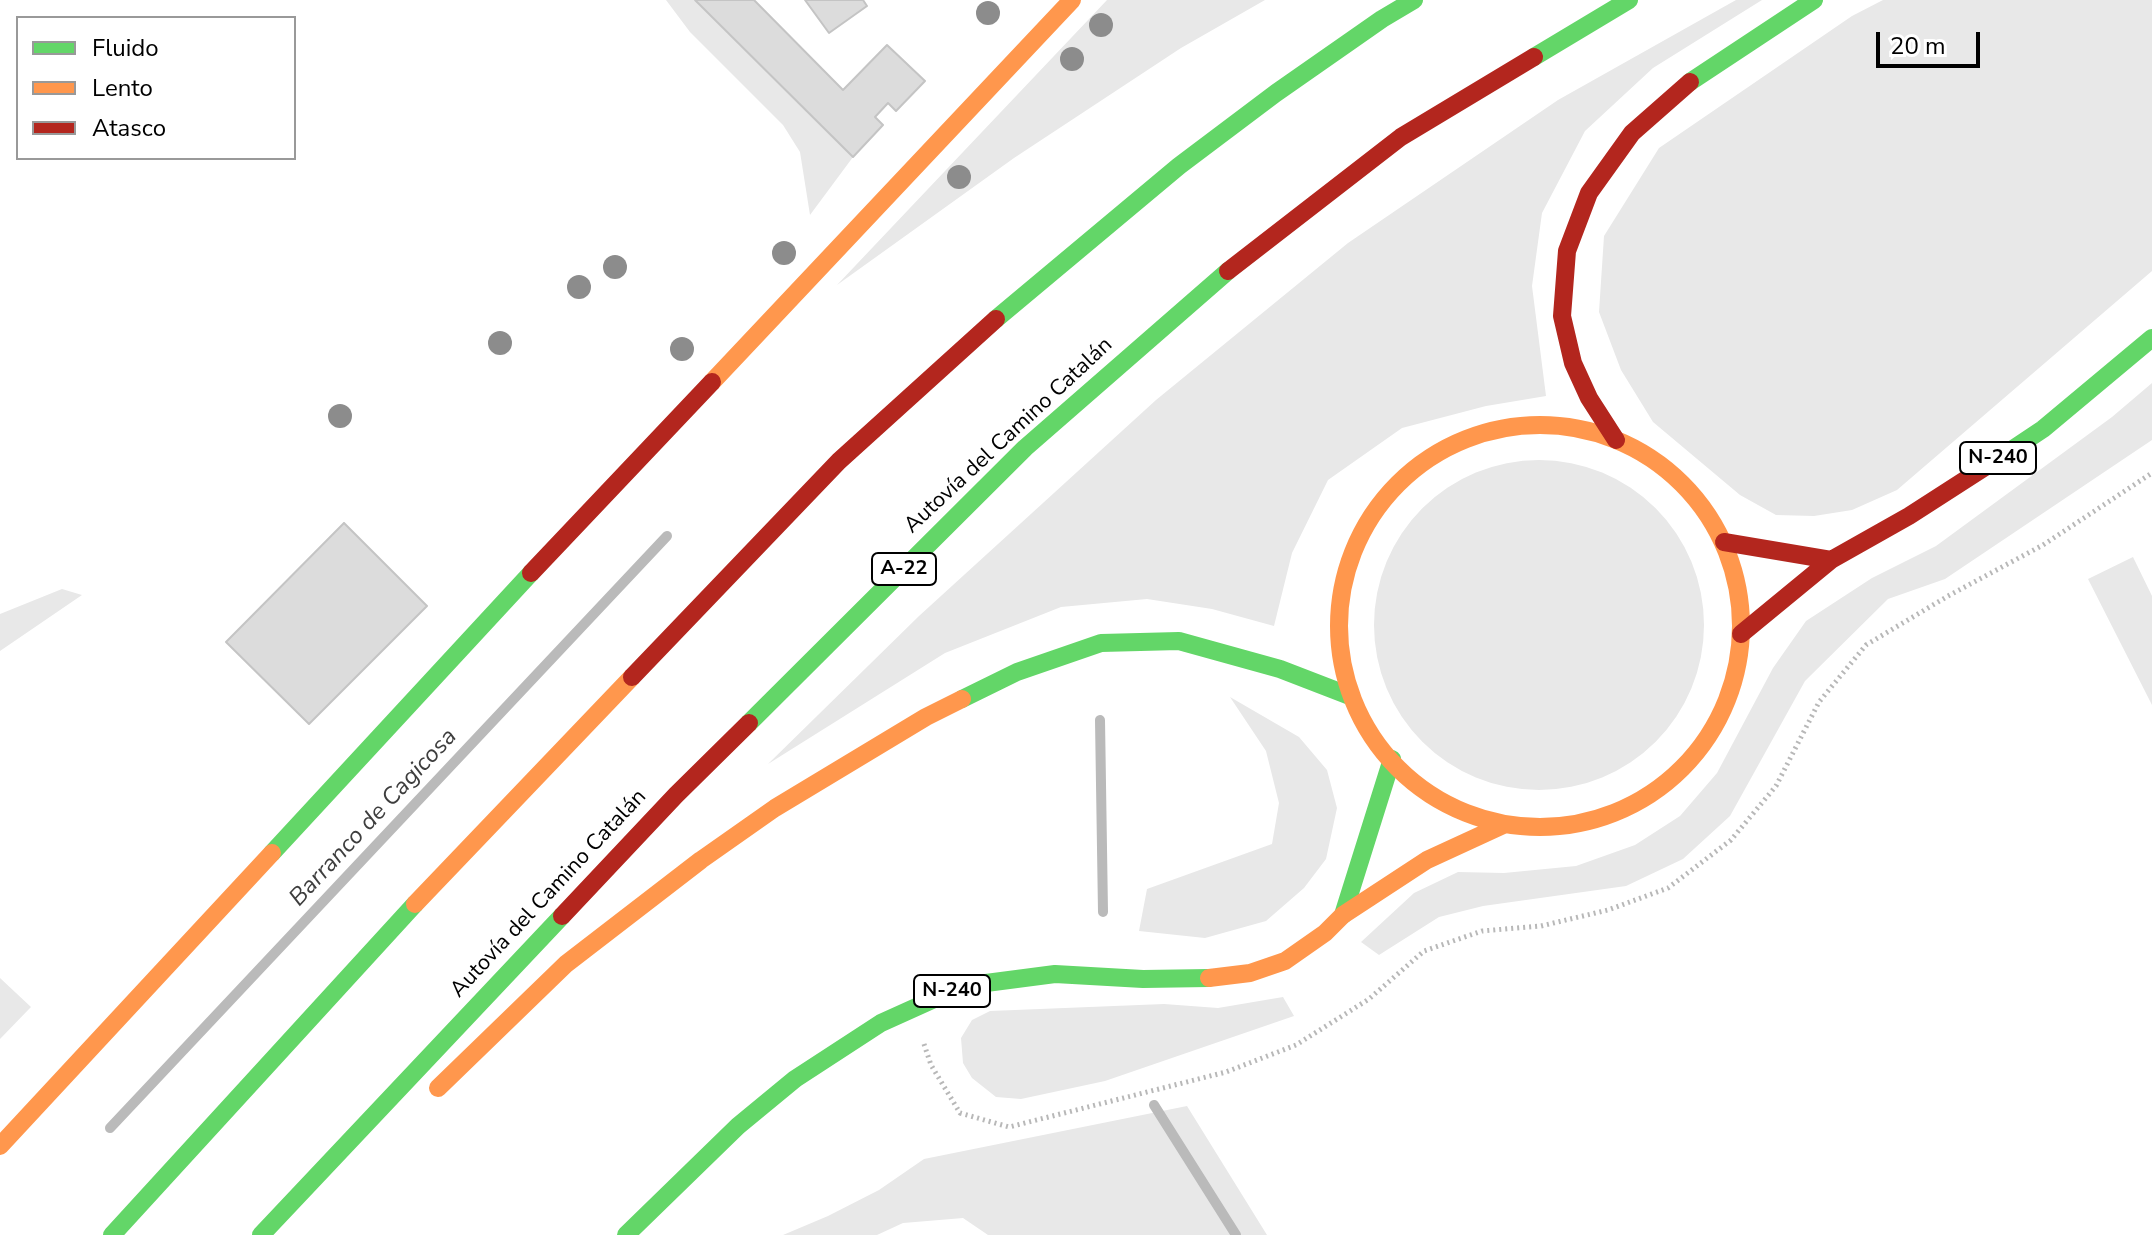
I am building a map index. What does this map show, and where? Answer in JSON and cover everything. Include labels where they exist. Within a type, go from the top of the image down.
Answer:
[{"type":"main road","points":[[0,1146],[189,940],[1072,0]]},
{"type":"main road","points":[[112,1235],[428,890],[839,461],[1025,293],[1179,166],[1276,93],[1412,0]]},
{"type":"main road","name":"Autovía del Camino Catalán","points":[[261,1235],[676,795],[1025,448],[1207,288],[1401,137],[1629,0]]},
{"type":"main road","points":[[1616,440],[1578,375],[1562,316],[1567,251],[1589,193],[1632,133],[1688,83],[1814,0]]},
{"type":"main road","name":"N-240","points":[[1741,634],[1831,560],[1909,516],[2043,429],[2152,338]]},
{"type":"main road","name":"N-240","points":[[1538,425],[1579,428],[1616,440],[1657,462],[1696,498],[1724,542],[1738,585],[1741,634],[1731,691],[1704,743],[1665,784],[1614,814],[1559,827],[1503,825],[1451,807],[1419,789],[1373,741],[1350,696],[1339,646],[1343,581],[1368,520],[1395,486],[1429,459],[1464,440],[1498,429],[1538,425]]},
{"type":"main road","points":[[1724,542],[1831,560]]},
{"type":"main road","points":[[421,1105],[566,964],[701,860],[775,808],[926,717],[1017,672],[1101,643],[1179,641],[1280,669],[1350,696]]},
{"type":"main road","points":[[1343,915],[1392,759]]},
{"type":"main road","name":"N-240","points":[[626,1235],[738,1126],[795,1079],[881,1023],[963,986],[1055,974],[1143,979],[1211,978],[1250,973],[1285,961],[1325,933],[1343,915],[1427,860],[1503,825]]},
{"type":"path","points":[[913,1009],[931,1065],[960,1113],[1009,1127],[1226,1072],[1296,1045],[1369,999],[1424,951],[1482,931],[1541,926],[1608,910],[1668,888],[1731,840],[1776,786],[1819,702],[1866,645],[2043,545],[2152,473]]},
{"type":"shaded area","points":[[666,0],[695,0],[853,157],[810,215],[800,152],[783,125],[690,32]]},
{"type":"shaded area","points":[[1107,0],[1265,0],[1181,48],[1014,158],[837,285]]},
{"type":"shaded area","points":[[1736,0],[1762,0],[1653,68],[1585,131],[1542,213],[1532,286],[1546,396],[1486,406],[1402,428],[1328,480],[1292,553],[1274,626],[1212,609],[1147,599],[1061,607],[945,653],[768,764],[919,616],[1156,400],[1348,243],[1558,100]]},
{"type":"shaded area","points":[[1883,0],[2152,0],[2152,271],[1897,490],[1852,510],[1814,516],[1776,515],[1740,495],[1653,422],[1621,370],[1599,312],[1604,236],[1659,148],[1852,16]]},
{"type":"shaded area","points":[[2152,383],[2152,440],[1945,579],[1888,599],[1805,681],[1730,816],[1683,859],[1626,886],[1483,906],[1439,917],[1379,955],[1361,942],[1414,893],[1458,872],[1504,873],[1576,866],[1635,845],[1680,816],[1717,773],[1773,668],[1806,621],[1872,578],[1936,546],[2112,417]]},
{"type":"shaded area","points":[[1539,460],[1571,463],[1602,473],[1631,488],[1656,508],[1676,533],[1691,562],[1701,593],[1704,625],[1701,657],[1691,688],[1676,717],[1656,742],[1631,762],[1602,777],[1571,787],[1539,790],[1507,787],[1476,777],[1447,762],[1422,742],[1402,717],[1387,688],[1377,657],[1374,625],[1377,593],[1387,562],[1402,533],[1422,508],[1447,488],[1476,473],[1507,463]]},
{"type":"shaded area","points":[[2133,557],[2152,596],[2152,705],[2088,579]]},
{"type":"shaded area","points":[[62,589],[82,595],[0,651],[0,614]]},
{"type":"shaded area","points":[[1230,697],[1299,737],[1327,770],[1337,808],[1326,859],[1304,888],[1266,921],[1205,938],[1139,931],[1147,889],[1272,844],[1279,803],[1266,751]]},
{"type":"shaded area","points":[[0,978],[31,1007],[0,1039]]},
{"type":"shaded area","points":[[1283,997],[1294,1016],[1105,1081],[1021,1099],[996,1097],[972,1078],[963,1063],[961,1038],[972,1020],[990,1011],[1164,1004],[1218,1008]]},
{"type":"shaded area","points":[[1187,1106],[1267,1235],[988,1235],[963,1218],[903,1223],[877,1235],[783,1235],[879,1190],[924,1159]]},
{"type":"building","points":[[695,0],[754,0],[843,90],[887,45],[925,81],[896,111],[888,103],[875,117],[883,125],[853,157]]},
{"type":"building","points":[[805,0],[863,0],[867,6],[829,33]]},
{"type":"building","points":[[344,523],[427,606],[309,724],[226,642]]},
{"type":"waterway","name":"Barranco de Cagicosa","points":[[110,1128],[667,536]]},
{"type":"waterway","name":"Barranco de Cagicosa","points":[[1100,720],[1103,912]]},
{"type":"waterway","name":"Barranco de Cagicosa","points":[[1154,1105],[1236,1235]]},
{"type":"traffic: fast","points":[[996,319],[1179,166],[1276,93],[1414,0]]},
{"type":"traffic: fast","points":[[1534,57],[1629,0]]},
{"type":"traffic: fast","points":[[1690,82],[1814,0]]},
{"type":"traffic: fast","points":[[749,723],[1025,448],[1228,271]]},
{"type":"traffic: fast","points":[[2010,451],[2043,429],[2152,338]]},
{"type":"traffic: fast","points":[[272,853],[531,573]]},
{"type":"traffic: fast","points":[[962,699],[1017,672],[1101,643],[1179,641],[1280,669],[1350,696]]},
{"type":"traffic: fast","points":[[1343,915],[1392,759]]},
{"type":"traffic: fast","points":[[112,1235],[415,904]]},
{"type":"traffic: fast","points":[[261,1235],[562,916]]},
{"type":"traffic: fast","points":[[626,1235],[738,1126],[795,1079],[881,1023],[963,986],[1055,974],[1143,979],[1209,978]]},
{"type":"traffic: slow","points":[[712,382],[1072,0]]},
{"type":"traffic: slow","points":[[1540,425],[1579,429],[1617,441],[1651,459],[1682,484],[1707,515],[1725,549],[1737,587],[1741,626],[1737,665],[1725,703],[1707,737],[1682,768],[1651,793],[1617,811],[1579,823],[1540,827],[1501,823],[1463,811],[1429,793],[1398,768],[1373,737],[1355,703],[1343,665],[1339,626],[1343,587],[1355,549],[1373,515],[1398,484],[1429,459],[1463,441],[1501,429],[1540,425]]},
{"type":"traffic: slow","points":[[415,904],[632,677]]},
{"type":"traffic: slow","points":[[438,1088],[566,964],[701,860],[775,808],[926,717],[962,699]]},
{"type":"traffic: slow","points":[[1209,978],[1250,973],[1285,961],[1325,933],[1343,915],[1427,860],[1503,825]]},
{"type":"traffic: slow","points":[[0,1146],[272,853]]},
{"type":"traffic: jam","points":[[1228,271],[1401,137],[1534,57]]},
{"type":"traffic: jam","points":[[1616,440],[1589,398],[1573,363],[1562,316],[1567,251],[1589,193],[1632,133],[1690,82]]},
{"type":"traffic: jam","points":[[632,677],[839,461],[996,319]]},
{"type":"traffic: jam","points":[[531,573],[712,382]]},
{"type":"traffic: jam","points":[[1741,634],[1831,560],[1909,516],[2010,451]]},
{"type":"traffic: jam","points":[[1724,542],[1831,560]]},
{"type":"traffic: jam","points":[[562,916],[749,723]]}]
